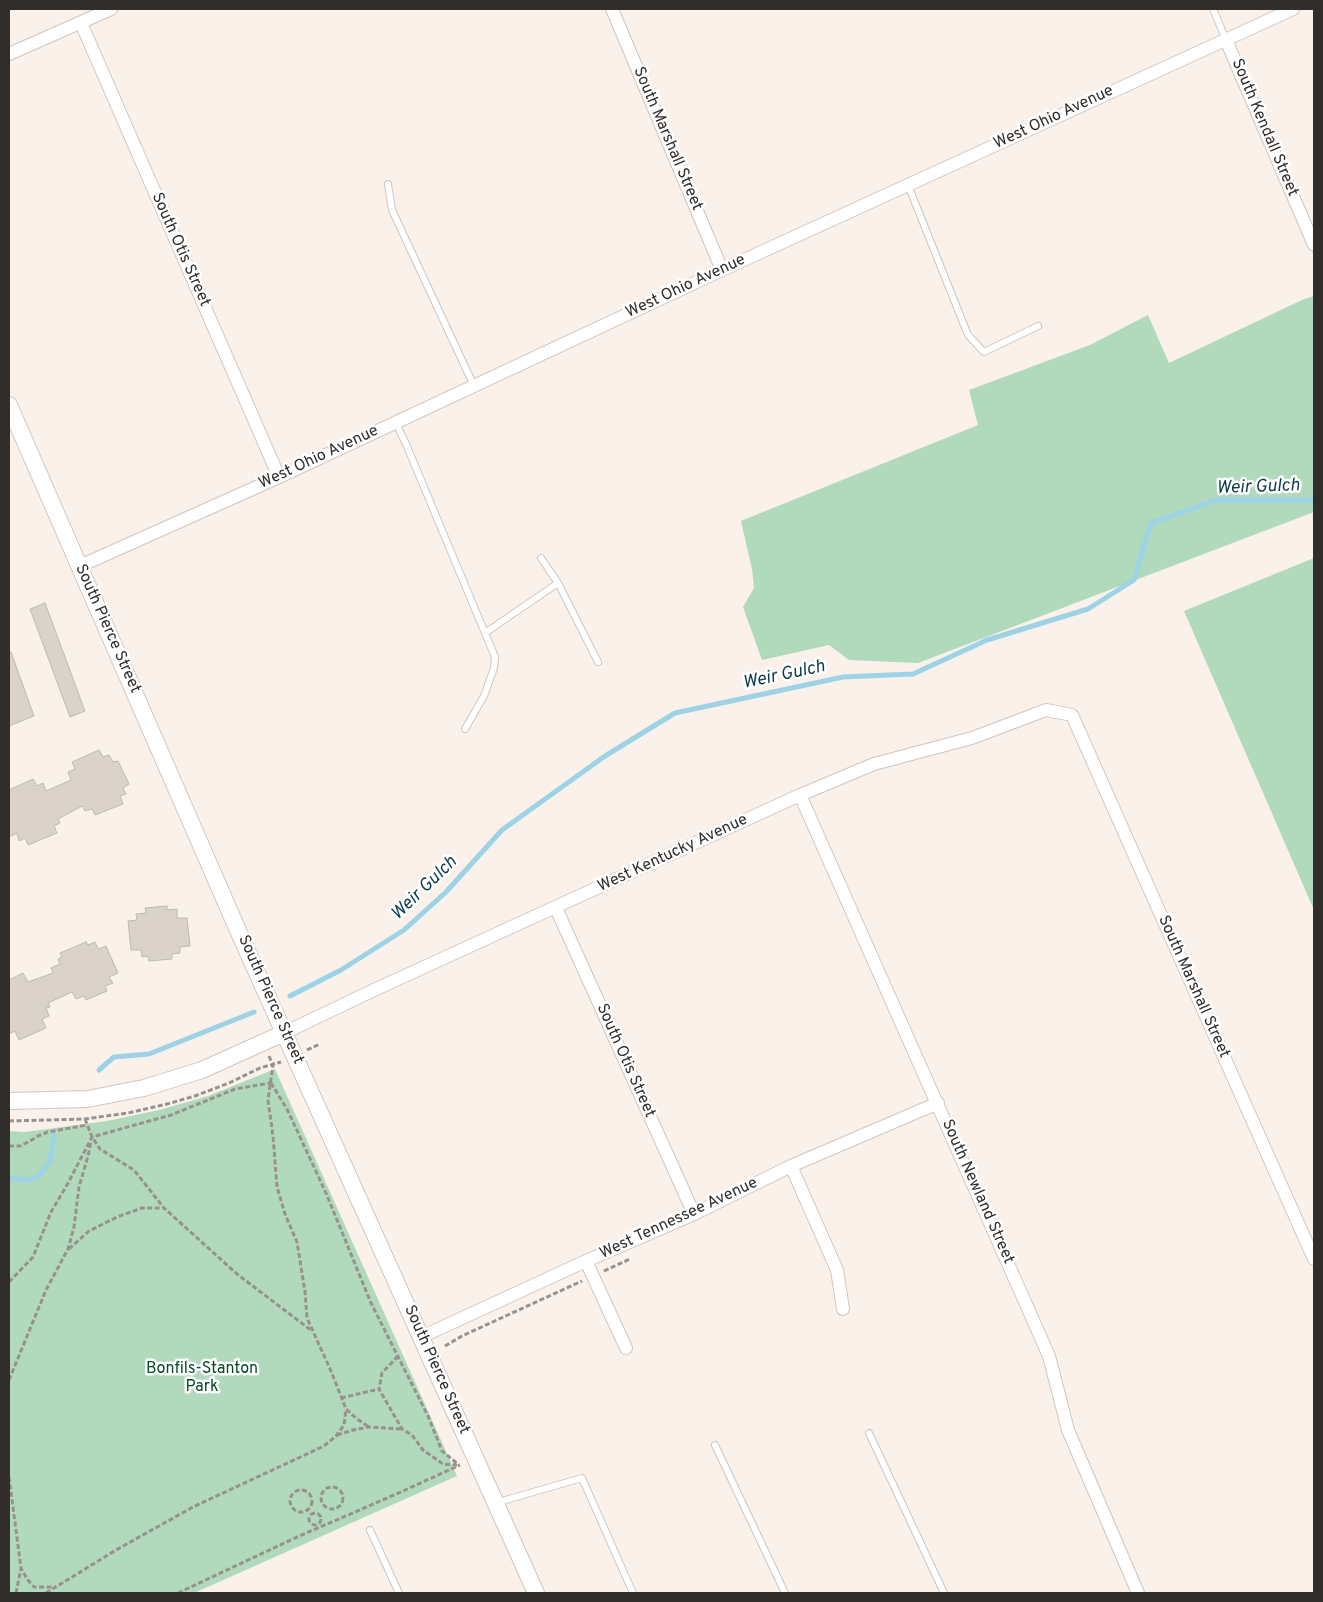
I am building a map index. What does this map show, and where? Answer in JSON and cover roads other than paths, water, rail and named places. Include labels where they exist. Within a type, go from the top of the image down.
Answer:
[{"type":"street","points":[[9,54],[111,9]]},
{"type":"street","name":"South Marshall Street","points":[[612,9],[722,270]]},
{"type":"street","name":"West Ohio Avenue","points":[[80,566],[279,477],[722,270],[1290,9]]},
{"type":"street","name":"South Otis Street","points":[[81,23],[279,477]]},
{"type":"street","name":"South Kendall Street","points":[[1226,40],[1314,245]]},
{"type":"street","name":"South Pierce Street","points":[[9,405],[240,935],[536,1593]]},
{"type":"street","name":"West Kentucky Avenue","points":[[284,1033],[800,795],[874,764],[972,738],[1046,710],[1072,715]]},
{"type":"street","name":"South Marshall Street","points":[[1072,715],[1314,1259]]},
{"type":"street","name":"South Newland Street","points":[[800,795],[1049,1356],[1068,1430],[1138,1593]]},
{"type":"street","name":"South Otis Street","points":[[556,908],[694,1214]]},
{"type":"street","points":[[9,1101],[87,1099],[144,1088],[202,1070],[284,1033]]},
{"type":"street","name":"West Tennessee Avenue","points":[[421,1338],[586,1261],[694,1214],[792,1166],[938,1103]]},
{"type":"street","points":[[792,1166],[838,1270],[843,1309]]},
{"type":"street","points":[[586,1261],[626,1348]]},
{"type":"lane","points":[[1213,9],[1226,40]]},
{"type":"lane","points":[[388,184],[392,210],[474,386]]},
{"type":"lane","points":[[908,185],[968,335],[984,352],[1038,326]]},
{"type":"lane","points":[[396,423],[495,657],[494,668],[484,696],[465,729]]},
{"type":"lane","points":[[541,558],[558,583],[598,662]]},
{"type":"lane","points":[[485,633],[558,583]]},
{"type":"lane","points":[[869,1434],[944,1593]]},
{"type":"lane","points":[[715,1445],[786,1593]]},
{"type":"lane","points":[[495,1503],[582,1478],[633,1593]]},
{"type":"lane","points":[[370,1530],[399,1593]]},
{"type":"waterway","name":"Weir Gulch","points":[[290,996],[341,970],[404,930],[446,892],[502,830],[605,756],[675,713],[843,677],[913,674],[987,640],[1088,609],[1134,580],[1151,523],[1216,500],[1314,500]]},
{"type":"waterway","name":"Weir Gulch","points":[[99,1070],[114,1057],[149,1054],[254,1012]]},
{"type":"waterway","name":"Weir Gulch","points":[[9,1178],[28,1180],[40,1175],[50,1161],[54,1134]]},
{"type":"park label","name":"Bonfils-Stanton Park","points":[[202,1379]]}]
